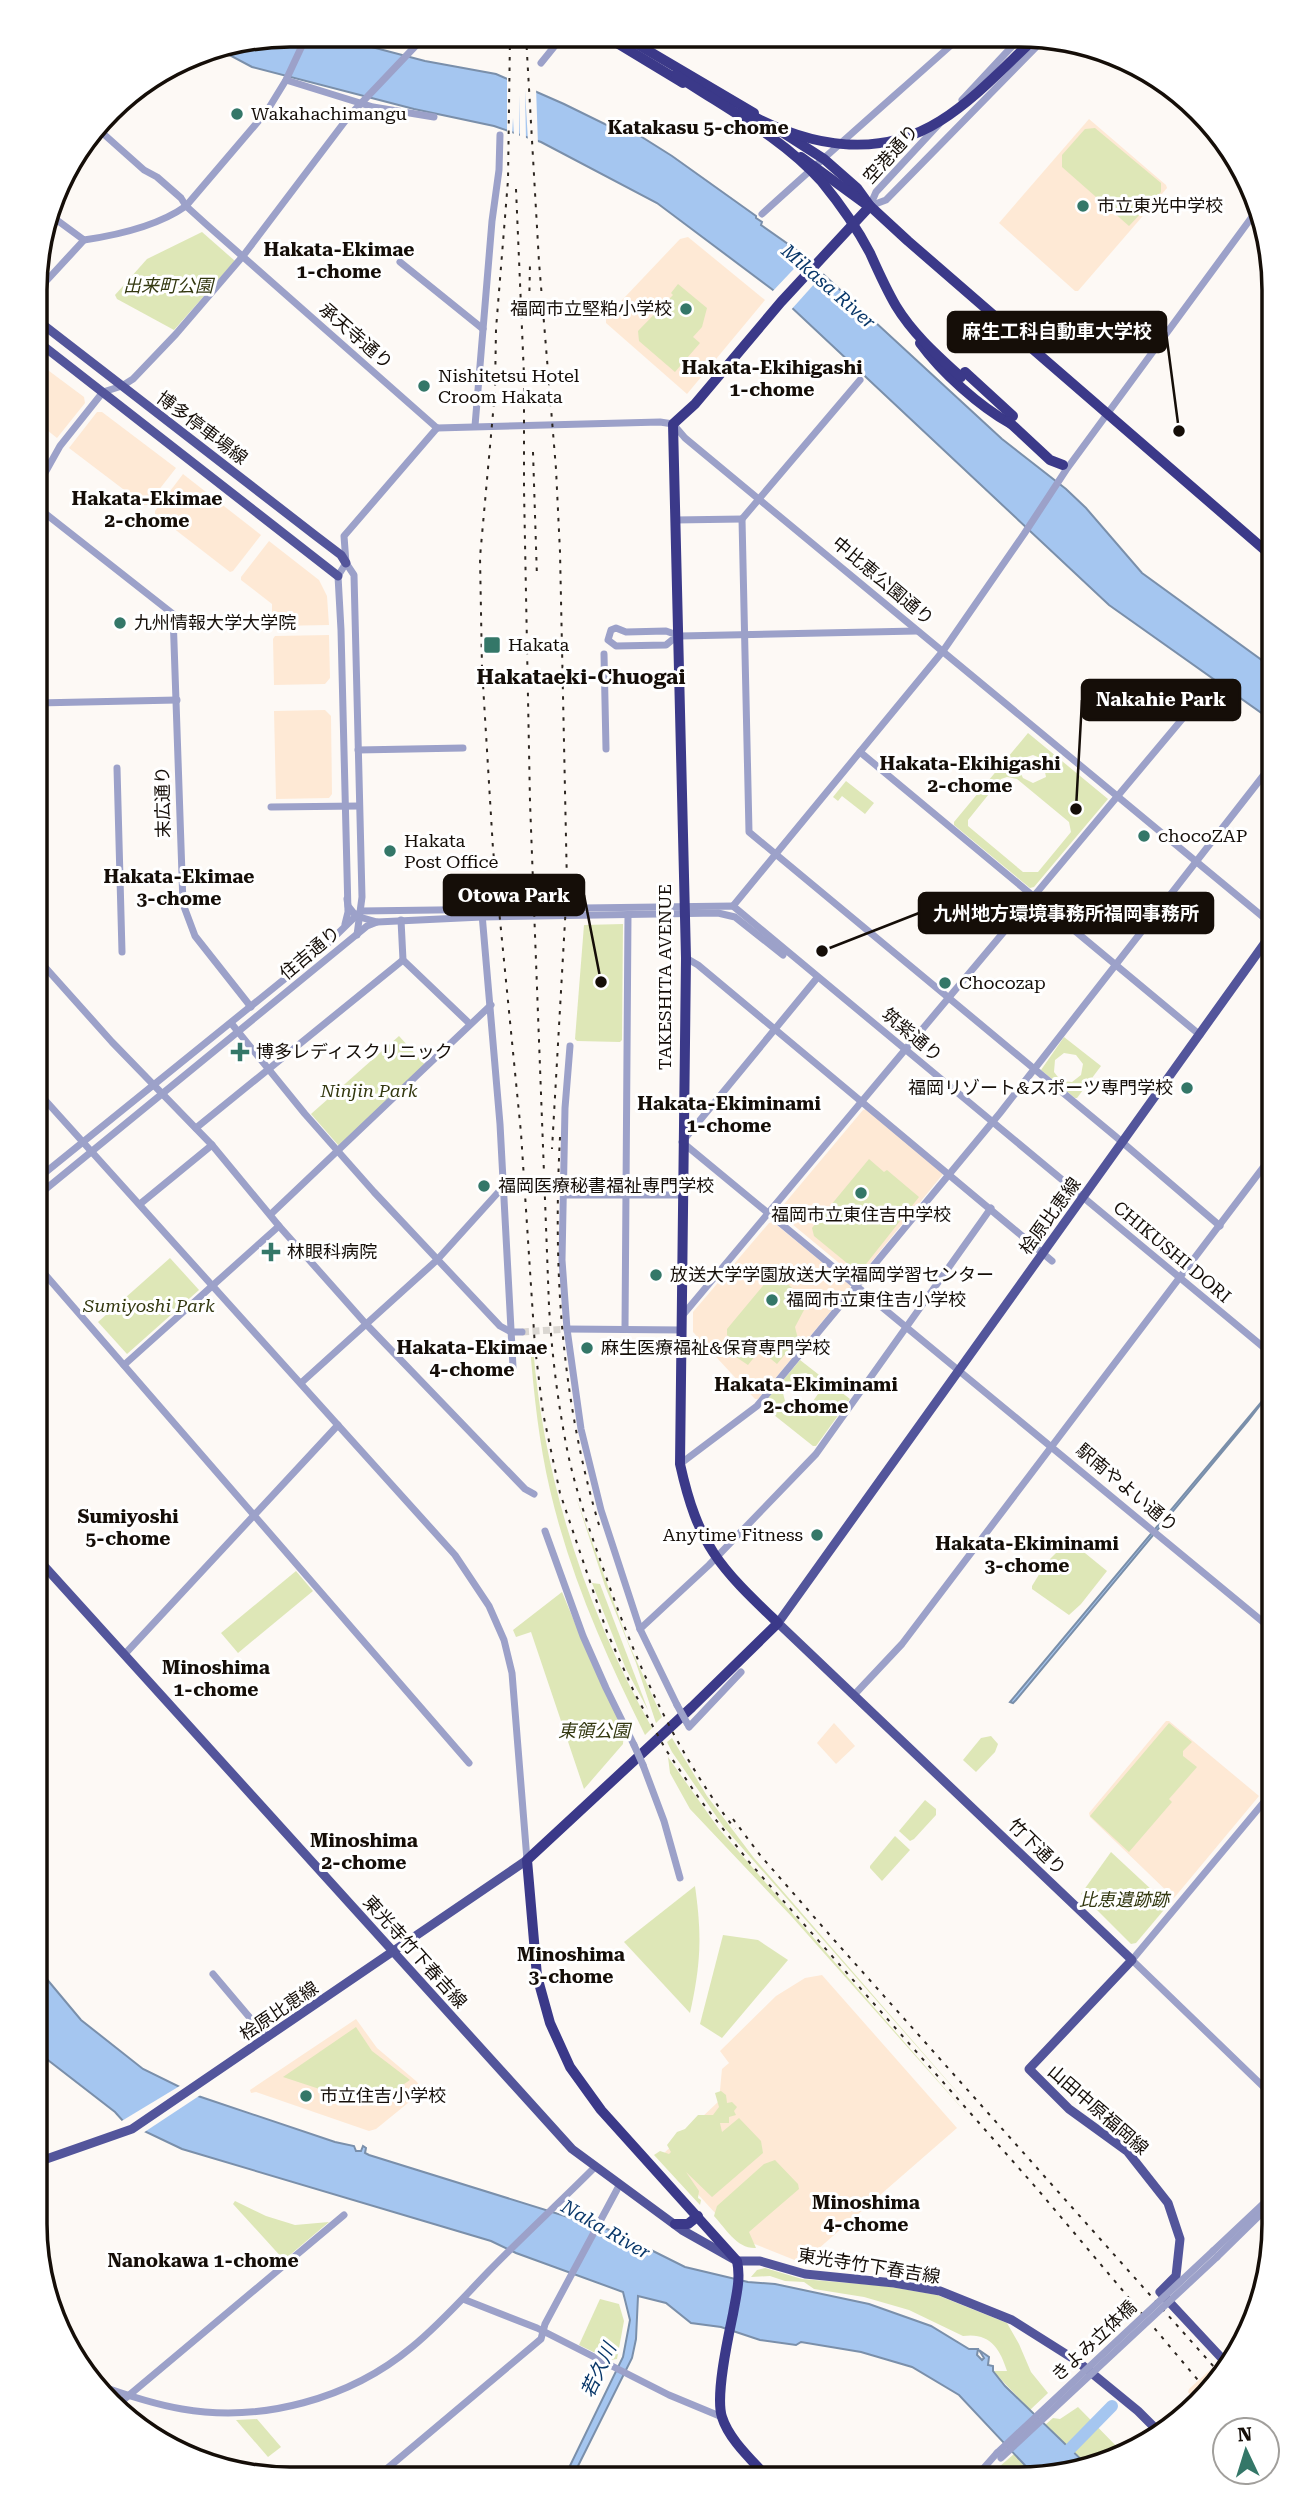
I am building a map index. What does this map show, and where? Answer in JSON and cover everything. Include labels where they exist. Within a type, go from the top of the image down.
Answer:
[{"type":"highway","points":[[676,75],[748,114],[791,133],[836,145],[874,144],[917,133],[940,121],[969,99],[1024,47]]},
{"type":"highway","points":[[633,48],[791,132],[836,144],[874,143],[916,132],[950,113],[1024,47]]},
{"type":"highway","points":[[625,48],[820,163]]},
{"type":"highway","points":[[632,48],[783,146],[821,182],[855,228],[887,291],[907,323],[923,342],[1012,420]]},
{"type":"highway","points":[[643,48],[757,114],[820,163],[851,195],[870,206],[1262,547]]},
{"type":"highway","points":[[688,79],[786,145],[824,178],[853,213],[874,247],[893,289],[911,319],[1000,405],[1050,460],[1064,468]]},
{"type":"highway","points":[[673,424],[695,404],[781,302],[870,206]]},
{"type":"highway","name":"TAKESHITA AVENUE","points":[[673,424],[686,958],[681,1195],[680,1464],[695,1521],[716,1558],[738,1585],[778,1623]]},
{"type":"highway","points":[[759,2467],[735,2439],[722,2417],[720,2403],[739,2266],[585,2090],[560,2045],[550,2023],[537,1976],[527,1860],[778,1623]]},
{"type":"highway","points":[[675,2224],[688,2224],[698,2216]]},
{"type":"main road","name":"博多停車場線","points":[[47,328],[341,555],[346,563]]},
{"type":"main road","name":"博多停車場線","points":[[47,349],[338,576]]},
{"type":"main road","name":"桧原比恵線","points":[[778,1623],[1262,946]]},
{"type":"main road","name":"東光寺竹下春吉線","points":[[47,1569],[572,2150],[594,2168],[739,2266],[760,2261],[805,2274],[894,2283],[940,2291],[1012,2320],[1051,2343],[1138,2411],[1153,2426]]},
{"type":"main road","name":"竹下通り","points":[[778,1623],[1132,1959]]},
{"type":"main road","name":"桧原比恵線","points":[[47,2158],[132,2129],[527,1860]]},
{"type":"main road","name":"山田中原福岡線","points":[[1132,1959],[1029,2069],[1069,2109],[1127,2151],[1168,2203],[1180,2239],[1176,2277],[1160,2292],[1221,2358]]},
{"type":"street","points":[[762,214],[949,47]]},
{"type":"street","name":"空港通り","points":[[870,206],[876,192],[1011,47]]},
{"type":"street","points":[[48,279],[84,240],[107,237],[158,221],[186,206],[267,111],[301,48]]},
{"type":"street","points":[[47,469],[60,446],[103,393],[133,380],[176,334],[243,256],[361,103],[414,48]]},
{"type":"street","points":[[541,63],[553,48]]},
{"type":"street","name":"空港通り","points":[[870,206],[886,200],[1035,48]]},
{"type":"street","points":[[286,80],[361,103],[433,117]]},
{"type":"street","name":"承天寺通り","points":[[104,135],[144,170],[158,177],[186,206],[437,428]]},
{"type":"street","points":[[475,426],[500,135]]},
{"type":"street","points":[[733,906],[943,651],[1024,534],[1064,468],[1108,414],[1250,218]]},
{"type":"street","points":[[58,221],[84,240]]},
{"type":"street","points":[[400,262],[483,329]]},
{"type":"street","points":[[860,380],[742,519],[749,832],[1220,1226]]},
{"type":"street","points":[[338,576],[346,563],[344,537],[437,428],[660,422],[673,424]]},
{"type":"street","name":"中比恵公園通り","points":[[673,424],[685,438],[1262,918]]},
{"type":"street","name":"末広通り","points":[[47,515],[173,614],[183,904],[195,936],[251,1007]]},
{"type":"street","points":[[675,520],[742,519]]},
{"type":"street","name":"住吉通り","points":[[47,1188],[357,935],[362,897],[354,575],[346,563]]},
{"type":"street","name":"住吉通り","points":[[47,1171],[329,943],[344,926],[348,912],[338,576]]},
{"type":"street","points":[[677,636],[666,645],[617,646],[608,640],[611,630],[616,628],[626,632],[666,631],[677,636],[918,631]]},
{"type":"street","points":[[604,654],[606,749]]},
{"type":"street","points":[[682,1316],[1209,687]]},
{"type":"street","points":[[47,703],[177,700]]},
{"type":"street","points":[[358,750],[463,748]]},
{"type":"street","points":[[860,752],[1200,1035]]},
{"type":"street","points":[[117,768],[122,951]]},
{"type":"street","points":[[680,1464],[757,1406],[992,1123],[1262,777]]},
{"type":"street","points":[[271,807],[359,806]]},
{"type":"street","points":[[362,897],[367,909],[376,912]]},
{"type":"street","points":[[344,926],[359,914],[348,906],[347,899]]},
{"type":"street","name":"筑紫通り","points":[[359,914],[628,915],[733,906],[1083,1198]]},
{"type":"street","points":[[481,913],[491,1005],[513,1367]]},
{"type":"street","name":"筑紫通り","points":[[359,914],[377,922],[481,913],[718,913],[734,917],[813,979],[817,978]]},
{"type":"street","points":[[625,1329],[628,915]]},
{"type":"street","points":[[401,920],[403,960],[470,1024]]},
{"type":"street","points":[[357,935],[377,922]]},
{"type":"street","points":[[686,958],[863,1101],[1052,1261]]},
{"type":"street","points":[[196,1128],[403,960]]},
{"type":"street","points":[[47,969],[212,1145],[366,1324],[524,1489],[534,1494]]},
{"type":"street","points":[[682,1142],[817,978]]},
{"type":"street","points":[[271,1214],[491,1005]]},
{"type":"street","points":[[231,1023],[338,1151],[437,1260],[500,1326],[511,1332],[522,1332]]},
{"type":"street","points":[[570,1046],[565,1116],[562,1260],[567,1329],[581,1429],[591,1474],[640,1629],[688,1727],[741,1672]]},
{"type":"street","points":[[47,1102],[455,1555],[473,1579],[504,1640],[512,1673],[527,1860]]},
{"type":"street","name":"駅南やよい通り","points":[[682,1142],[1261,1620]]},
{"type":"street","points":[[140,1203],[212,1145]]},
{"type":"street","points":[[854,1695],[902,1644],[1262,1170]]},
{"type":"street","points":[[301,1383],[437,1260],[503,1187]]},
{"type":"street","points":[[564,1195],[681,1195]]},
{"type":"street","name":"CHIKUSHI DORI","points":[[1083,1198],[1261,1346]]},
{"type":"street","points":[[640,1629],[716,1558],[816,1454],[991,1208]]},
{"type":"street","points":[[124,1366],[279,1226]]},
{"type":"street","points":[[47,1277],[469,1763]]},
{"type":"street","points":[[567,1329],[682,1330]]},
{"type":"street","points":[[124,1655],[338,1425]]},
{"type":"street","points":[[545,1531],[583,1636],[643,1765],[664,1821],[680,1878]]},
{"type":"street","points":[[1132,1959],[1261,1804]]},
{"type":"street","name":"竹下通り","points":[[1132,1959],[1261,2084]]},
{"type":"street","points":[[213,1974],[267,2038]]},
{"type":"street","points":[[114,2391],[183,2409],[223,2413],[276,2409],[309,2401],[354,2384],[411,2348],[594,2168]]},
{"type":"street","points":[[389,2467],[541,2339],[569,2278],[620,2184]]},
{"type":"street","name":"きよみ立体橋","points":[[987,2467],[1261,2211]]},
{"type":"street","points":[[123,2400],[344,2215]]},
{"type":"street","points":[[463,2299],[542,2332],[706,2412],[722,2417]]},
{"type":"shaded area","name":"市立東光中学校","points":[[1089,119],[1167,188],[1078,291],[1075,291],[999,223]]},
{"type":"shaded area","name":"福岡市立堅粕小学校","points":[[688,237],[765,300],[687,394],[606,323],[606,317],[680,239]]},
{"type":"shaded area","points":[[47,369],[84,397],[85,403],[57,438],[47,430]]},
{"type":"shaded area","points":[[97,412],[102,412],[176,468],[147,505],[69,448]]},
{"type":"shaded area","points":[[183,474],[261,535],[233,571],[230,572],[155,514]]},
{"type":"shaded area","points":[[269,541],[319,580],[327,596],[329,625],[272,624],[272,604],[241,580]]},
{"type":"shaded area","points":[[329,635],[330,678],[325,684],[274,685],[275,636]]},
{"type":"shaded area","points":[[325,710],[331,716],[332,794],[329,798],[276,799],[274,711]]},
{"type":"shaded area","name":"福岡市立東住吉中学校","points":[[866,1109],[943,1174],[859,1277],[856,1277],[780,1214],[780,1209]]},
{"type":"shaded area","name":"福岡市立東住吉小学校","points":[[773,1222],[850,1285],[850,1288],[758,1399],[755,1399],[693,1332],[693,1312],[769,1223]]},
{"type":"shaded area","points":[[1166,1721],[1259,1796],[1174,1898],[1090,1817],[1089,1813]]},
{"type":"shaded area","points":[[834,1723],[855,1746],[836,1764],[817,1743]]},
{"type":"shaded area","points":[[822,1975],[957,2128],[802,2263],[737,2237],[662,2155],[719,2101],[722,2069],[729,2063],[720,2051],[776,1996],[805,1978]]},
{"type":"shaded area","points":[[356,2019],[377,2048],[424,2090],[376,2129],[369,2131],[256,2092],[251,2093],[250,2090]]},
{"type":"shaded area","points":[[1217,2363],[1191,2396],[1189,2389]]},
{"type":"green space","points":[[1095,128],[1161,183],[1161,192],[1129,226],[1062,167],[1062,155],[1085,129]]},
{"type":"green space","name":"出来町公園","points":[[202,232],[235,261],[174,330],[117,299],[115,295],[147,259]]},
{"type":"green space","points":[[678,284],[707,308],[702,327],[693,337],[700,343],[675,372],[639,341],[638,331],[673,295],[671,293]]},
{"type":"green space","points":[[1028,733],[1108,799],[1034,887],[1030,888],[954,825]],"holes":[[[1033,755],[1045,760],[1048,768],[1046,777],[1033,783],[1023,778],[1019,770],[1024,758]],[[1001,779],[1017,779],[1069,822],[1071,832],[1038,872],[1023,872],[968,826],[968,820]]]},
{"type":"green space","points":[[846,781],[874,803],[865,814],[842,796],[838,801],[833,797]]},
{"type":"green space","points":[[623,924],[622,1040],[577,1041],[575,1039],[584,925]]},
{"type":"green space","name":"Ninjin Park","points":[[399,1036],[427,1067],[339,1146],[311,1114]]},
{"type":"green space","points":[[1064,1037],[1101,1066],[1077,1098],[1041,1070]],"holes":[[[1064,1053],[1076,1055],[1083,1064],[1081,1075],[1072,1082],[1061,1081],[1054,1072],[1055,1060]]]},
{"type":"green space","points":[[869,1159],[884,1172],[887,1170],[919,1197],[859,1273],[814,1236],[812,1228]]},
{"type":"green space","name":"Sumiyoshi Park","points":[[170,1258],[199,1290],[127,1354],[98,1322]]},
{"type":"green space","points":[[771,1276],[779,1276],[801,1296],[804,1310],[795,1327],[798,1339],[777,1364],[760,1350],[748,1365],[730,1353],[731,1339],[727,1335],[727,1329]]},
{"type":"green space","points":[[533,1346],[538,1396],[558,1495],[588,1591],[607,1638],[652,1728],[645,1735],[590,1615],[558,1522],[540,1437],[530,1347]]},
{"type":"green space","points":[[800,1360],[850,1399],[816,1446],[763,1404]],"holes":[[[806,1373],[816,1378],[820,1391],[809,1407],[799,1411],[786,1405],[783,1393],[797,1374]]]},
{"type":"green space","points":[[576,1497],[628,1642],[662,1717],[656,1723],[636,1663],[605,1586]]},
{"type":"green space","points":[[1069,1540],[1107,1571],[1069,1615],[1032,1589],[1032,1586],[1046,1563]]},
{"type":"green space","points":[[296,1571],[313,1591],[238,1653],[221,1633]]},
{"type":"green space","points":[[592,1583],[600,1584],[648,1710],[626,1669]]},
{"type":"green space","name":"東領公園","points":[[562,1592],[592,1664],[624,1730],[623,1744],[584,1789],[531,1632],[516,1637],[513,1630]]},
{"type":"green space","points":[[1169,1723],[1192,1742],[1183,1751],[1183,1756],[1197,1767],[1169,1799],[1172,1802],[1129,1852],[1090,1816]]},
{"type":"green space","points":[[991,1736],[998,1744],[995,1752],[976,1772],[963,1760],[981,1738]]},
{"type":"green space","points":[[672,1738],[707,1796],[754,1858],[978,2116],[723,1826],[672,1752],[667,1742]]},
{"type":"green space","points":[[668,1757],[719,1829],[973,2121],[792,1917],[690,1809],[670,1773]]},
{"type":"green space","points":[[925,1800],[936,1809],[936,1815],[910,1841],[899,1831]]},
{"type":"green space","points":[[895,1836],[910,1850],[882,1881],[870,1866]]},
{"type":"green space","name":"比恵遺跡跡","points":[[1111,1852],[1168,1905],[1136,1943],[1131,1944],[1081,1894]]},
{"type":"green space","points":[[695,1886],[699,1950],[690,2013],[624,1942]]},
{"type":"green space","points":[[723,1935],[758,1940],[788,1960],[722,2038],[700,2024]]},
{"type":"green space","points":[[356,2027],[372,2051],[410,2080],[371,2106],[283,2077]]},
{"type":"green space","points":[[721,2091],[726,2095],[727,2103],[732,2102],[737,2107],[734,2111],[736,2115],[729,2117],[729,2123],[720,2123],[722,2132],[739,2118],[761,2141],[763,2153],[712,2197],[686,2172],[699,2191],[700,2205],[654,2155],[660,2151],[669,2154],[671,2152],[667,2145],[677,2132],[685,2129],[698,2115],[713,2115],[719,2107],[715,2093]]},
{"type":"green space","points":[[775,2160],[798,2184],[799,2189],[749,2232],[756,2248],[743,2245],[732,2237],[714,2216],[717,2206],[764,2164]]},
{"type":"green space","points":[[235,2201],[266,2216],[295,2225],[329,2222],[284,2260],[233,2204]]},
{"type":"green space","points":[[765,2268],[802,2279],[885,2286],[937,2295],[1007,2323],[1031,2372],[1048,2393],[1030,2410],[993,2371],[1007,2371],[1001,2355],[987,2339],[972,2335],[963,2336],[909,2310],[864,2297],[814,2289],[804,2282],[785,2281],[770,2276],[751,2277],[757,2270]]},
{"type":"green space","points":[[600,2299],[619,2304],[624,2321],[617,2359],[610,2360],[579,2345]]},
{"type":"green space","points":[[1078,2407],[1116,2446],[1080,2458],[1045,2425],[1053,2418],[1060,2419]]},
{"type":"green space","points":[[257,2419],[281,2447],[268,2457],[236,2420]]},
{"type":"green space","points":[[1014,2454],[1026,2467],[1019,2467],[999,2467]]},
{"type":"water","name":"Mikasa River","points":[[274,48],[375,48],[425,61],[496,74],[625,134],[637,134],[672,156],[756,216],[762,222],[761,225],[798,251],[1002,439],[1066,489],[1142,573],[1262,660],[1262,713],[1109,605],[773,290],[657,203],[541,142],[494,126],[414,109],[252,67],[230,55]]},
{"type":"water","points":[[1261,1402],[1016,1700],[1010,1702]]},
{"type":"water","name":"Naka River","points":[[47,1979],[81,2020],[143,2069],[198,2096],[354,2146],[356,2151],[361,2151],[363,2146],[366,2148],[365,2153],[369,2155],[613,2231],[685,2267],[748,2282],[775,2284],[869,2304],[931,2326],[969,2349],[978,2349],[977,2355],[982,2360],[984,2358],[979,2350],[989,2357],[988,2365],[993,2366],[993,2371],[1005,2386],[1080,2458],[1026,2467],[959,2395],[912,2367],[861,2352],[801,2342],[796,2345],[760,2340],[721,2327],[691,2323],[666,2303],[638,2296],[636,2339],[632,2358],[578,2467],[569,2467],[623,2357],[630,2320],[623,2292],[516,2253],[491,2241],[182,2149],[123,2121],[47,2059]]},
{"type":"pier","points":[[507,75],[536,87],[538,145],[528,141],[525,90],[526,141],[520,139],[519,95],[519,138],[514,136],[513,118],[512,136],[507,134]]},
{"type":"pier","points":[[807,255],[825,272],[790,311],[771,293]]},
{"type":"pier","points":[[183,2084],[202,2094],[143,2133],[120,2122]]},
{"type":"waterway","points":[[1061,2458],[1112,2406]]},
{"type":"tunnel","points":[[522,1332],[567,1329]]},
{"type":"railway","points":[[510,48],[508,180],[496,329],[495,391],[480,557],[482,668],[493,849],[521,1133],[535,1347],[543,1413],[560,1493],[607,1632],[635,1694],[666,1750],[701,1801],[750,1863],[1039,2191],[1201,2384]]},
{"type":"railway","points":[[527,48],[560,552],[567,886],[552,1149]]},
{"type":"railway","points":[[516,189],[524,376],[530,802],[549,1306],[556,1380],[564,1436],[575,1482],[614,1600],[642,1669],[675,1736],[693,1768],[735,1829]]},
{"type":"railway","points":[[529,312],[530,263]]},
{"type":"railway","points":[[533,452],[537,578]]},
{"type":"railway","points":[[560,1137],[558,1235],[563,1333],[576,1429],[599,1525]]},
{"type":"railway","points":[[733,1819],[760,1855],[835,1941],[1215,2368]]},
{"type":"place","name":"Wakahachimangu","points":[[237,114]]},
{"type":"place","name":"市立東光中学校","points":[[1083,206]]},
{"type":"place","name":"福岡市立堅粕小学校","points":[[686,309]]},
{"type":"place","name":"Nishitetsu Hotel Croom Hakata","points":[[424,386]]},
{"type":"place","name":"麻生工科自動車大学校","points":[[1179,431]]},
{"type":"place","name":"九州情報大学大学院","points":[[120,623]]},
{"type":"place","name":"Hakata","points":[[492,645]]},
{"type":"place","name":"Nakahie Park","points":[[1076,809]]},
{"type":"place","name":"chocoZAP","points":[[1144,836]]},
{"type":"place","name":"Hakata Post Office","points":[[390,851]]},
{"type":"place","name":"九州地方環境事務所福岡事務所","points":[[822,951]]},
{"type":"place","name":"Otowa Park","points":[[601,982]]},
{"type":"place","name":"Chocozap","points":[[945,983]]},
{"type":"place","name":"博多レディスクリニック","points":[[240,1052]]},
{"type":"place","name":"福岡リゾート&スポーツ専門学校","points":[[1187,1088]]},
{"type":"place","name":"福岡医療秘書福祉専門学校","points":[[484,1186]]},
{"type":"place","name":"福岡市立東住吉中学校","points":[[861,1193]]},
{"type":"place","name":"林眼科病院","points":[[271,1252]]},
{"type":"place","name":"放送大学学園放送大学福岡学習センター","points":[[656,1275]]},
{"type":"place","name":"福岡市立東住吉小学校","points":[[772,1300]]},
{"type":"place","name":"麻生医療福祉&保育専門学校","points":[[587,1348]]},
{"type":"place","name":"Anytime Fitness","points":[[817,1535]]},
{"type":"place","name":"市立住吉小学校","points":[[306,2096]]},
{"type":"district","name":"Katakasu 5-chome","points":[[698,127]]},
{"type":"district","name":"Hakata-Ekimae 1-chome","points":[[339,260]]},
{"type":"district","name":"Hakata-Ekihigashi 1-chome","points":[[772,378]]},
{"type":"district","name":"Hakata-Ekimae 2-chome","points":[[147,509]]},
{"type":"district","name":"Hakataeki-Chuogai","points":[[581,677]]},
{"type":"district","name":"Hakata-Ekihigashi 2-chome","points":[[970,774]]},
{"type":"district","name":"Hakata-Ekimae 3-chome","points":[[179,887]]},
{"type":"district","name":"Hakata-Ekiminami 1-chome","points":[[729,1114]]},
{"type":"district","name":"Hakata-Ekimae 4-chome","points":[[472,1358]]},
{"type":"district","name":"Hakata-Ekiminami 2-chome","points":[[806,1395]]},
{"type":"district","name":"Sumiyoshi 5-chome","points":[[128,1527]]},
{"type":"district","name":"Hakata-Ekiminami 3-chome","points":[[1027,1554]]},
{"type":"district","name":"Minoshima 1-chome","points":[[216,1678]]},
{"type":"district","name":"Minoshima 2-chome","points":[[364,1851]]},
{"type":"district","name":"Minoshima 3-chome","points":[[571,1965]]},
{"type":"district","name":"Minoshima 4-chome","points":[[866,2213]]},
{"type":"district","name":"Nanokawa 1-chome","points":[[203,2260]]},
{"type":"water label","name":"若久川","points":[[598,2370]]}]
